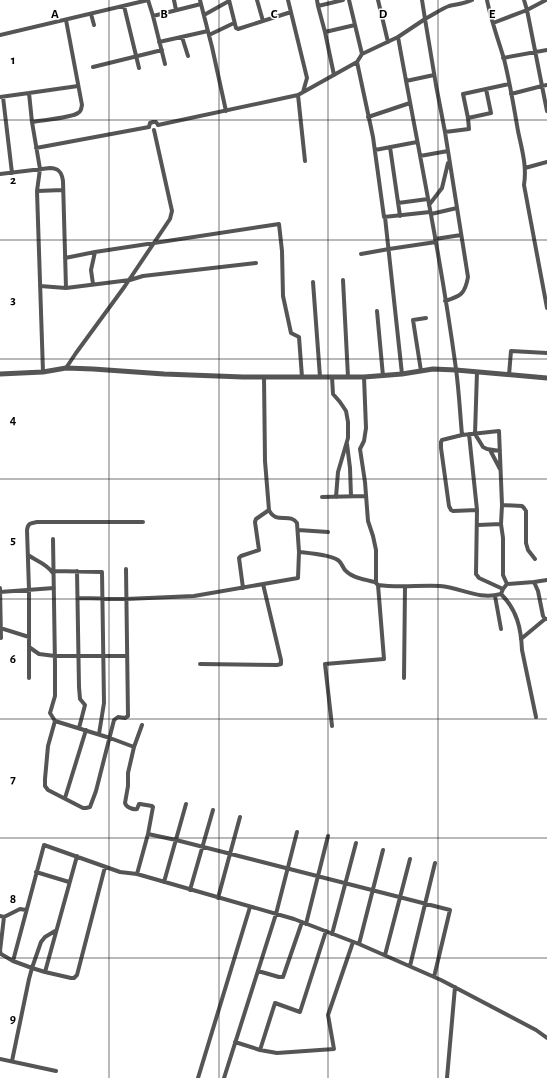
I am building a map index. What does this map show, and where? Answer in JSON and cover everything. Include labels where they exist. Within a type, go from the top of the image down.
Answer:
[{"type":"street","points":[[119,0],[139,68]]},
{"type":"street","points":[[0,35],[148,0],[165,64]]},
{"type":"street","points":[[174,0],[176,10]]},
{"type":"street","points":[[257,0],[263,21]]},
{"type":"street","points":[[288,0],[307,78],[303,92]]},
{"type":"street","points":[[316,0],[325,32],[334,75]]},
{"type":"street","points":[[318,6],[343,0]]},
{"type":"street","points":[[348,0],[362,54]]},
{"type":"street","points":[[378,0],[388,42]]},
{"type":"street","points":[[422,0],[468,277],[465,291],[459,297],[445,301]]},
{"type":"street","points":[[450,0],[451,6]]},
{"type":"street","points":[[154,130],[158,125],[298,95],[357,62],[362,54],[398,37],[445,8],[472,0]]},
{"type":"street","points":[[487,0],[504,58],[525,168],[526,174],[524,185],[547,308]]},
{"type":"street","points":[[524,0],[535,52],[544,85],[547,111]]},
{"type":"street","points":[[493,23],[527,10],[546,0]]},
{"type":"street","points":[[204,15],[229,1],[236,28],[240,28],[291,12]]},
{"type":"street","points":[[153,16],[200,2],[209,34],[226,111]]},
{"type":"street","points":[[91,14],[94,25]]},
{"type":"street","points":[[32,122],[72,116],[79,113],[81,110],[82,105],[66,20]]},
{"type":"street","points":[[159,42],[182,37],[209,34],[234,23]]},
{"type":"street","points":[[325,32],[355,25]]},
{"type":"street","points":[[182,37],[188,56]]},
{"type":"street","points":[[398,37],[445,301],[456,370],[462,435]]},
{"type":"street","points":[[93,67],[162,50]]},
{"type":"street","points":[[504,58],[547,50]]},
{"type":"street","points":[[357,62],[374,150],[384,218],[385,217],[402,374]]},
{"type":"street","points":[[406,81],[434,75]]},
{"type":"street","points":[[445,132],[469,129],[464,94],[509,84]]},
{"type":"street","points":[[511,94],[544,85]]},
{"type":"street","points":[[12,173],[1,97],[78,86]]},
{"type":"street","points":[[468,118],[491,113],[486,89]]},
{"type":"street","points":[[29,93],[40,169],[37,191],[43,372]]},
{"type":"street","points":[[298,95],[305,161]]},
{"type":"street","points":[[368,117],[410,103]]},
{"type":"street","points":[[149,127],[153,122],[156,122],[158,125]]},
{"type":"street","points":[[36,148],[149,127],[154,130],[172,211],[170,219],[130,280],[76,352],[66,368]]},
{"type":"street","points":[[374,150],[417,142]]},
{"type":"street","points":[[390,147],[400,216]]},
{"type":"street","points":[[420,156],[448,151]]},
{"type":"street","points":[[429,205],[442,188],[449,158]]},
{"type":"street","points":[[525,168],[547,162]]},
{"type":"street","points":[[0,174],[55,168],[62,176],[66,288]]},
{"type":"street","points":[[37,191],[63,190]]},
{"type":"street","points":[[398,203],[428,199]]},
{"type":"street","points":[[385,217],[430,213],[457,208]]},
{"type":"street","points":[[65,258],[95,252],[279,224],[282,251],[283,296],[291,333],[299,337],[302,377]]},
{"type":"street","points":[[361,254],[462,235]]},
{"type":"street","points":[[93,284],[91,270],[95,252]]},
{"type":"street","points":[[40,286],[66,288],[130,280],[143,276],[256,263]]},
{"type":"street","points":[[343,280],[348,377]]},
{"type":"street","points":[[313,282],[320,377]]},
{"type":"street","points":[[377,311],[383,376]]},
{"type":"street","points":[[421,371],[413,320],[426,318]]},
{"type":"street","points":[[509,375],[511,351],[547,353]]},
{"type":"street","points":[[0,374],[43,372],[66,368],[93,368],[164,374],[264,377],[364,377],[402,374],[433,369],[547,378]]},
{"type":"street","points":[[477,372],[474,434],[483,447],[490,450],[500,451]]},
{"type":"street","points":[[78,598],[126,599],[194,596],[298,578],[299,552],[297,523],[292,518],[274,517],[269,510],[265,461],[264,377]]},
{"type":"street","points":[[332,377],[333,394],[344,407],[348,417],[347,443],[351,496]]},
{"type":"street","points":[[332,726],[325,664],[384,659],[376,584],[376,550],[368,521],[363,462],[360,449],[364,441],[366,428],[364,377]]},
{"type":"street","points":[[299,552],[339,560],[346,572],[376,584],[404,587],[440,586],[456,588],[481,596],[495,596],[501,594],[506,584],[503,575],[499,431],[462,435],[442,440],[441,442],[448,506],[453,511],[478,510]]},
{"type":"street","points":[[469,434],[478,510],[477,576],[503,589]]},
{"type":"street","points":[[336,497],[338,472],[347,443]]},
{"type":"street","points":[[490,450],[500,470]]},
{"type":"street","points":[[322,497],[366,496]]},
{"type":"street","points":[[502,505],[522,506],[526,511],[526,544],[528,550],[535,559]]},
{"type":"street","points":[[243,588],[239,558],[259,550],[255,522],[256,519],[269,510]]},
{"type":"street","points":[[29,678],[28,525],[30,523],[37,522],[142,522]]},
{"type":"street","points":[[478,525],[501,524]]},
{"type":"street","points":[[298,530],[328,532]]},
{"type":"street","points":[[53,539],[55,696],[50,713],[55,721],[99,734],[134,747]]},
{"type":"street","points":[[28,555],[47,565],[54,572],[102,572],[104,703],[99,734]]},
{"type":"street","points":[[55,721],[48,746],[45,786],[48,790],[83,808],[88,808],[90,807],[96,791],[114,720],[118,717],[128,716],[126,569]]},
{"type":"street","points":[[77,572],[80,699],[85,705],[79,728]]},
{"type":"street","points":[[506,584],[547,580]]},
{"type":"street","points":[[521,639],[546,619],[543,616],[538,592],[534,582]]},
{"type":"street","points":[[200,664],[281,664],[263,584]]},
{"type":"street","points":[[404,587],[404,678]]},
{"type":"street","points":[[0,588],[1,638]]},
{"type":"street","points":[[0,592],[54,588]]},
{"type":"street","points":[[501,594],[508,601],[517,616],[522,650],[536,717]]},
{"type":"street","points":[[495,596],[501,629]]},
{"type":"street","points":[[1,629],[29,637]]},
{"type":"street","points":[[29,648],[39,654],[55,656],[127,656]]},
{"type":"street","points":[[137,874],[148,834],[153,807],[140,804],[136,810],[125,804],[128,786],[128,772],[134,747],[142,725]]},
{"type":"street","points":[[65,798],[86,730]]},
{"type":"street","points":[[164,882],[186,804]]},
{"type":"street","points":[[190,890],[213,810]]},
{"type":"street","points":[[218,898],[240,817]]},
{"type":"street","points":[[224,1078],[276,914],[297,832]]},
{"type":"street","points":[[148,834],[203,846],[450,910],[434,977]]},
{"type":"street","points":[[258,971],[283,977],[304,923],[328,836]]},
{"type":"street","points":[[332,934],[356,843]]},
{"type":"street","points":[[13,961],[44,845],[120,872],[137,874],[250,906],[326,931],[410,966],[455,987],[536,1030],[547,1038]]},
{"type":"street","points":[[359,944],[383,850]]},
{"type":"street","points":[[45,972],[77,856]]},
{"type":"street","points":[[384,955],[410,859]]},
{"type":"street","points":[[410,966],[435,862]]},
{"type":"street","points":[[26,910],[20,910],[2,916],[1,954],[13,961],[32,968],[74,978],[77,976],[105,867]]},
{"type":"street","points":[[36,872],[69,882]]},
{"type":"street","points":[[198,1078],[250,906]]},
{"type":"street","points":[[12,1061],[28,979],[41,942],[45,937],[56,931]]},
{"type":"street","points":[[260,1050],[275,1003],[300,1012],[326,931]]},
{"type":"street","points":[[235,1042],[260,1050],[277,1053],[334,1050],[328,1015],[353,942]]},
{"type":"street","points":[[446,1078],[455,987]]},
{"type":"street","points":[[0,1059],[56,1071]]}]
